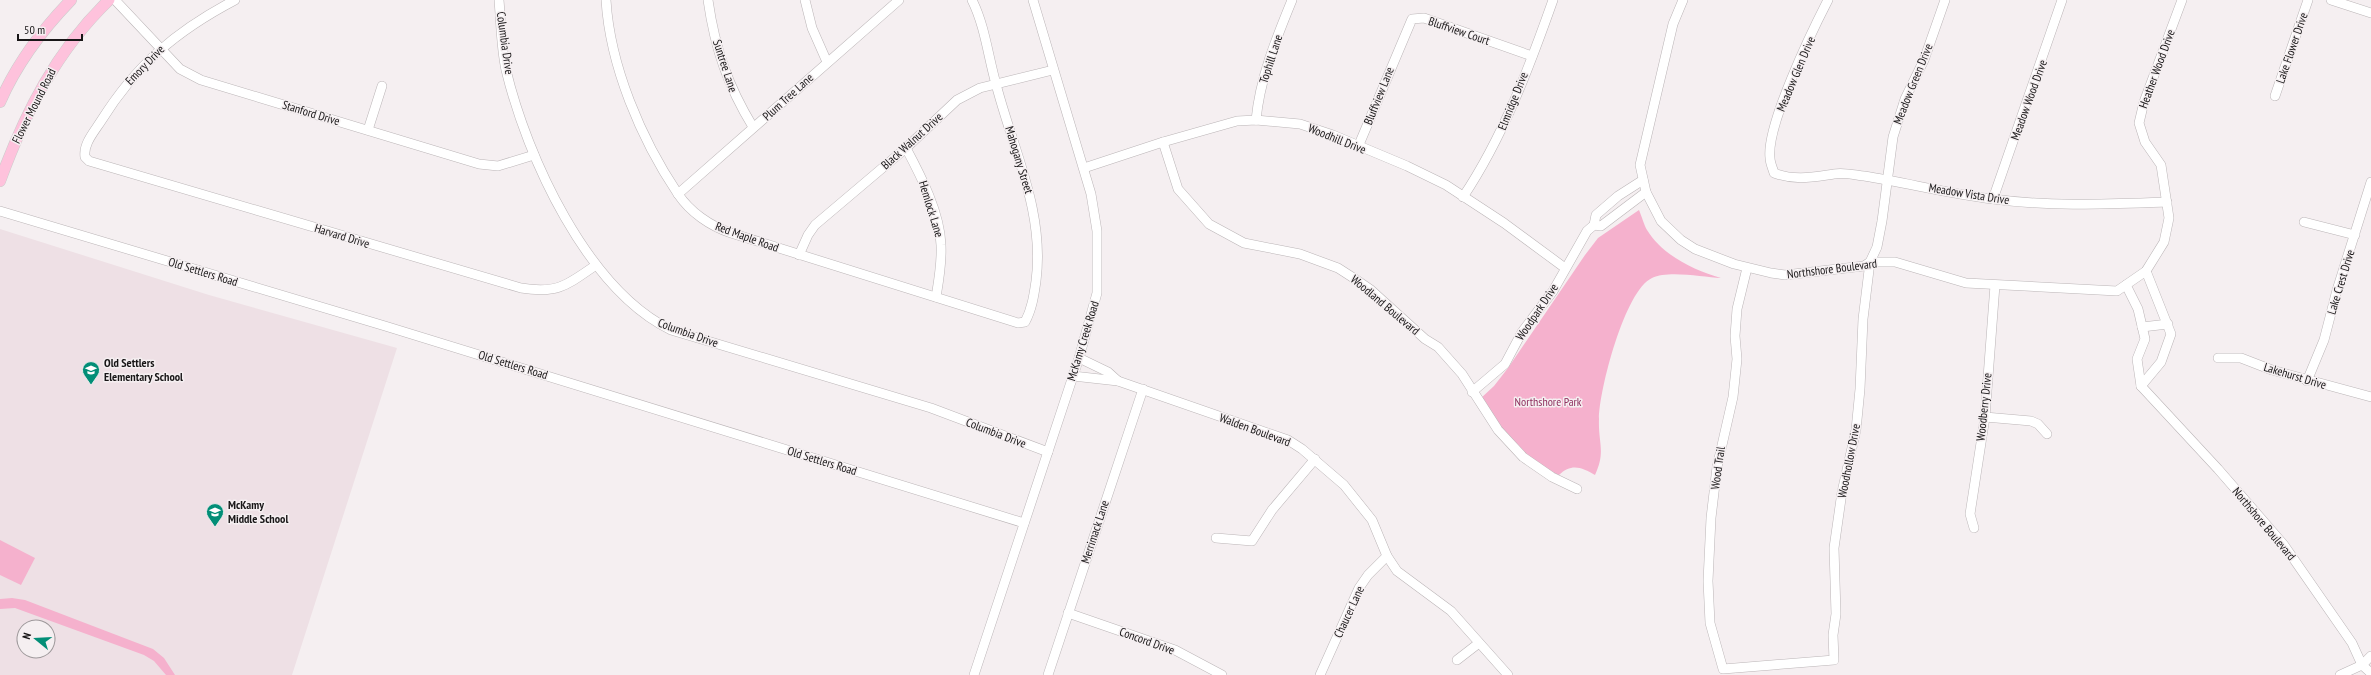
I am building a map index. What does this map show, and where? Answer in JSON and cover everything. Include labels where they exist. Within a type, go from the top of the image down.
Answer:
[{"type":"main road","points":[[0,102],[9,81],[28,51],[71,0]]},
{"type":"main road","name":"Flower Mound Road","points":[[0,181],[17,133],[46,78],[77,33],[109,0]]},
{"type":"street","name":"Stanford Drive","points":[[115,0],[161,47],[180,69],[201,80],[490,166],[508,164],[534,155]]},
{"type":"street","name":"Emory Drive","points":[[85,157],[86,145],[119,92],[161,47],[198,21],[235,0]]},
{"type":"street","name":"Columbia Drive","points":[[500,0],[506,70],[534,155],[555,198],[596,265],[639,309],[654,322],[671,330],[931,408],[1048,452]]},
{"type":"street","name":"Red Maple Road","points":[[606,0],[611,39],[623,83],[660,164],[678,194],[697,214],[719,229],[1018,323],[1025,322]]},
{"type":"street","name":"Suntree Lane","points":[[708,0],[716,42],[727,79],[735,97],[753,127]]},
{"type":"street","points":[[805,0],[812,28],[827,62]]},
{"type":"street","name":"Plum Tree Lane","points":[[678,194],[899,0]]},
{"type":"street","name":"Mahogany Street","points":[[972,0],[983,30],[996,85],[1020,159],[1033,207],[1039,260],[1034,295],[1025,322]]},
{"type":"street","name":"McKamy Creek Road","points":[[974,675],[1079,358],[1097,293],[1097,231],[1084,168],[1033,0]]},
{"type":"street","name":"Tophill Lane","points":[[1256,120],[1258,100],[1266,71],[1292,0]]},
{"type":"street","name":"Elmridge Drive","points":[[1463,197],[1499,136],[1553,0]]},
{"type":"street","name":"Northshore Boulevard","points":[[1683,0],[1673,24],[1640,165],[1646,192],[1661,222],[1681,240],[1695,249],[1747,268],[1785,275],[1864,266],[1870,262],[1895,262],[1966,283],[2117,290],[2126,285]]},
{"type":"street","name":"Meadow Glen Drive","points":[[1774,173],[1770,159],[1771,140],[1781,104],[1828,0]]},
{"type":"street","name":"Meadow Green Drive","points":[[1870,262],[1877,247],[1882,221],[1893,137],[1905,99],[1924,60],[1945,0]]},
{"type":"street","name":"Meadow Wood Drive","points":[[1993,199],[2062,0]]},
{"type":"street","name":"Heather Wood Drive","points":[[2126,285],[2146,271],[2164,242],[2169,218],[2161,165],[2145,142],[2139,123],[2144,102],[2182,0]]},
{"type":"street","name":"Lake Flower Drive","points":[[2275,96],[2308,0]]},
{"type":"street","points":[[2331,0],[2371,13]]},
{"type":"street","name":"Bluffview Court","points":[[1400,46],[1412,20],[1424,18],[1532,56]]},
{"type":"street","name":"Bluffview Lane","points":[[1358,147],[1400,46]]},
{"type":"street","name":"Black Walnut Drive","points":[[799,255],[808,235],[815,225],[906,148],[957,100],[980,88],[1053,70]]},
{"type":"street","points":[[368,130],[382,86]]},
{"type":"street","name":"Woodhill Drive","points":[[1084,168],[1163,142],[1237,121],[1256,120],[1300,124],[1333,135],[1358,147],[1407,166],[1446,185],[1504,223],[1565,268]]},
{"type":"street","name":"Woodland Boulevard","points":[[1163,142],[1178,189],[1209,224],[1244,243],[1300,254],[1338,268],[1371,290],[1425,339],[1438,347],[1462,374],[1472,392],[1498,430],[1523,457],[1552,477],[1577,489]]},
{"type":"street","name":"Hemlock Lane","points":[[906,148],[929,194],[941,243],[941,265],[936,297]]},
{"type":"street","name":"Harvard Drive","points":[[85,157],[97,163],[521,288],[541,291],[566,286],[596,265]]},
{"type":"street","name":"Meadow Vista Drive","points":[[1774,173],[1784,177],[1812,178],[1836,173],[1993,199],[2098,205],[2167,202]]},
{"type":"street","name":"Woodpark Drive","points":[[1472,392],[1505,364],[1522,332],[1553,291],[1587,231],[1594,225],[1596,215],[1602,208],[1643,180]]},
{"type":"street","name":"Lake Crest Drive","points":[[2307,381],[2324,340],[2337,290],[2371,182]]},
{"type":"street","name":"Woodpark Drive","points":[[1594,225],[1601,226],[1646,192]]},
{"type":"street","name":"Old Settlers Road","points":[[0,211],[378,324],[1024,523]]},
{"type":"street","points":[[2304,222],[2355,235]]},
{"type":"street","name":"Woodhollow Drive","points":[[1723,669],[1834,660],[1833,635],[1836,614],[1834,548],[1845,474],[1856,430],[1860,389],[1863,319],[1870,262]]},
{"type":"street","name":"Wood Trail","points":[[1723,669],[1710,623],[1708,581],[1711,518],[1716,467],[1732,396],[1737,359],[1735,336],[1737,309],[1747,268]]},
{"type":"street","points":[[2141,386],[2160,362],[2171,334],[2146,271]]},
{"type":"street","name":"Woodberry Drive","points":[[1974,528],[1970,514],[1985,417],[1995,285]]},
{"type":"street","points":[[2126,285],[2138,309],[2145,339],[2137,359],[2141,386]]},
{"type":"street","points":[[2142,327],[2168,324]]},
{"type":"street","name":"Walden Boulevard","points":[[1079,358],[1108,372],[1118,381]]},
{"type":"street","name":"Lakehurst Drive","points":[[2218,358],[2241,358],[2307,381],[2371,397]]},
{"type":"street","name":"Walden Boulevard","points":[[1073,376],[1118,381],[1288,440],[1315,459],[1344,485],[1372,520],[1387,556],[1398,571],[1451,611],[1508,675]]},
{"type":"street","name":"Northshore Boulevard","points":[[2141,386],[2218,469],[2284,545],[2352,643],[2362,665],[2371,673]]},
{"type":"street","name":"Merrimack Lane","points":[[1048,675],[1143,389]]},
{"type":"street","points":[[1985,417],[2031,421],[2038,424],[2047,434]]},
{"type":"street","points":[[1216,538],[1252,541],[1260,532],[1272,510],[1315,459]]},
{"type":"street","name":"Chaucer Lane","points":[[1320,675],[1360,588],[1368,575],[1387,556]]},
{"type":"street","name":"Concord Drive","points":[[1068,613],[1175,650],[1222,675]]},
{"type":"street","points":[[1457,660],[1479,643]]},
{"type":"street","points":[[2340,675],[2362,665],[2371,656]]},
{"type":"shaded area","name":"McKamy Middle School","points":[[0,229],[209,295],[397,348],[292,675],[0,675]]},
{"type":"green space","name":"Northshore Park","points":[[1639,210],[1647,230],[1670,255],[1700,271],[1721,278],[1667,274],[1652,278],[1642,286],[1632,301],[1623,320],[1615,342],[1603,386],[1599,419],[1601,454],[1595,475],[1581,468],[1572,468],[1563,471],[1559,475],[1535,463],[1525,454],[1496,421],[1480,399],[1494,386],[1508,368],[1598,238]]},
{"type":"green space","points":[[0,540],[35,558],[21,585],[0,575]]},
{"type":"green space","points":[[12,598],[25,600],[153,649],[164,658],[175,675],[166,675],[154,661],[144,655],[56,623],[56,619],[45,619],[15,608],[0,609],[0,599]]},
{"type":"place","name":"Old Settlers Elementary School","points":[[91,385]]},
{"type":"place","name":"McKamy Middle School","points":[[215,527]]}]
